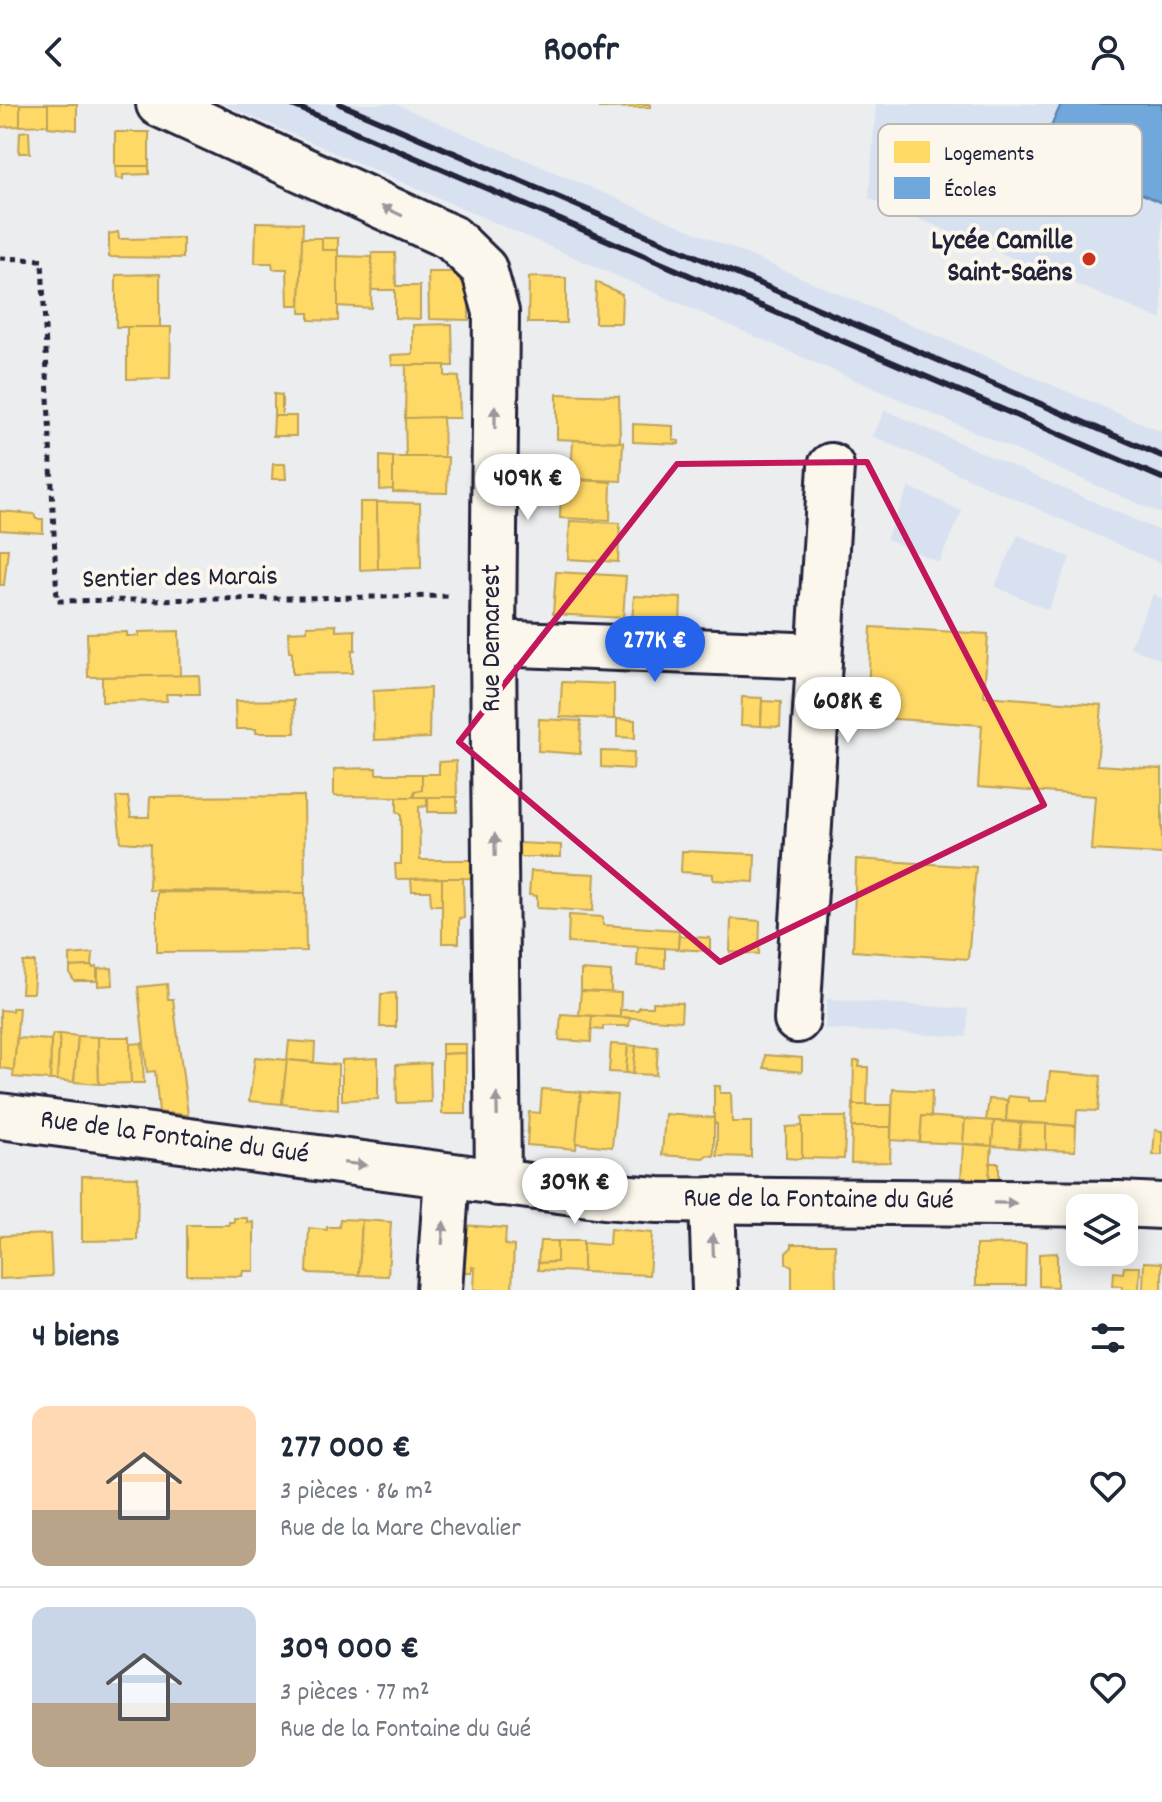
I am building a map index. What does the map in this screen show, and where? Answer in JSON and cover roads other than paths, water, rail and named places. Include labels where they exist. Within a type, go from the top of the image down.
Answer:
[{"type":"street","name":"Rue Demarest","points":[[159,104],[452,238],[484,269],[496,312],[493,643],[498,1183]]},
{"type":"street","points":[[797,1020],[831,466]]},
{"type":"street","points":[[493,643],[819,656]]},
{"type":"street","name":"Rue de la Fontaine du Gué","points":[[0,1116],[604,1196],[658,1200],[1162,1206]]},
{"type":"street","points":[[439,1290],[447,1176]]},
{"type":"street","points":[[712,1200],[715,1290]]},
{"type":"railway","points":[[290,104],[1162,478]]},
{"type":"railway","points":[[340,104],[1162,456]]},
{"type":"place","name":"Lycée Camille Saint-Saëns","points":[[1089,259]]}]
